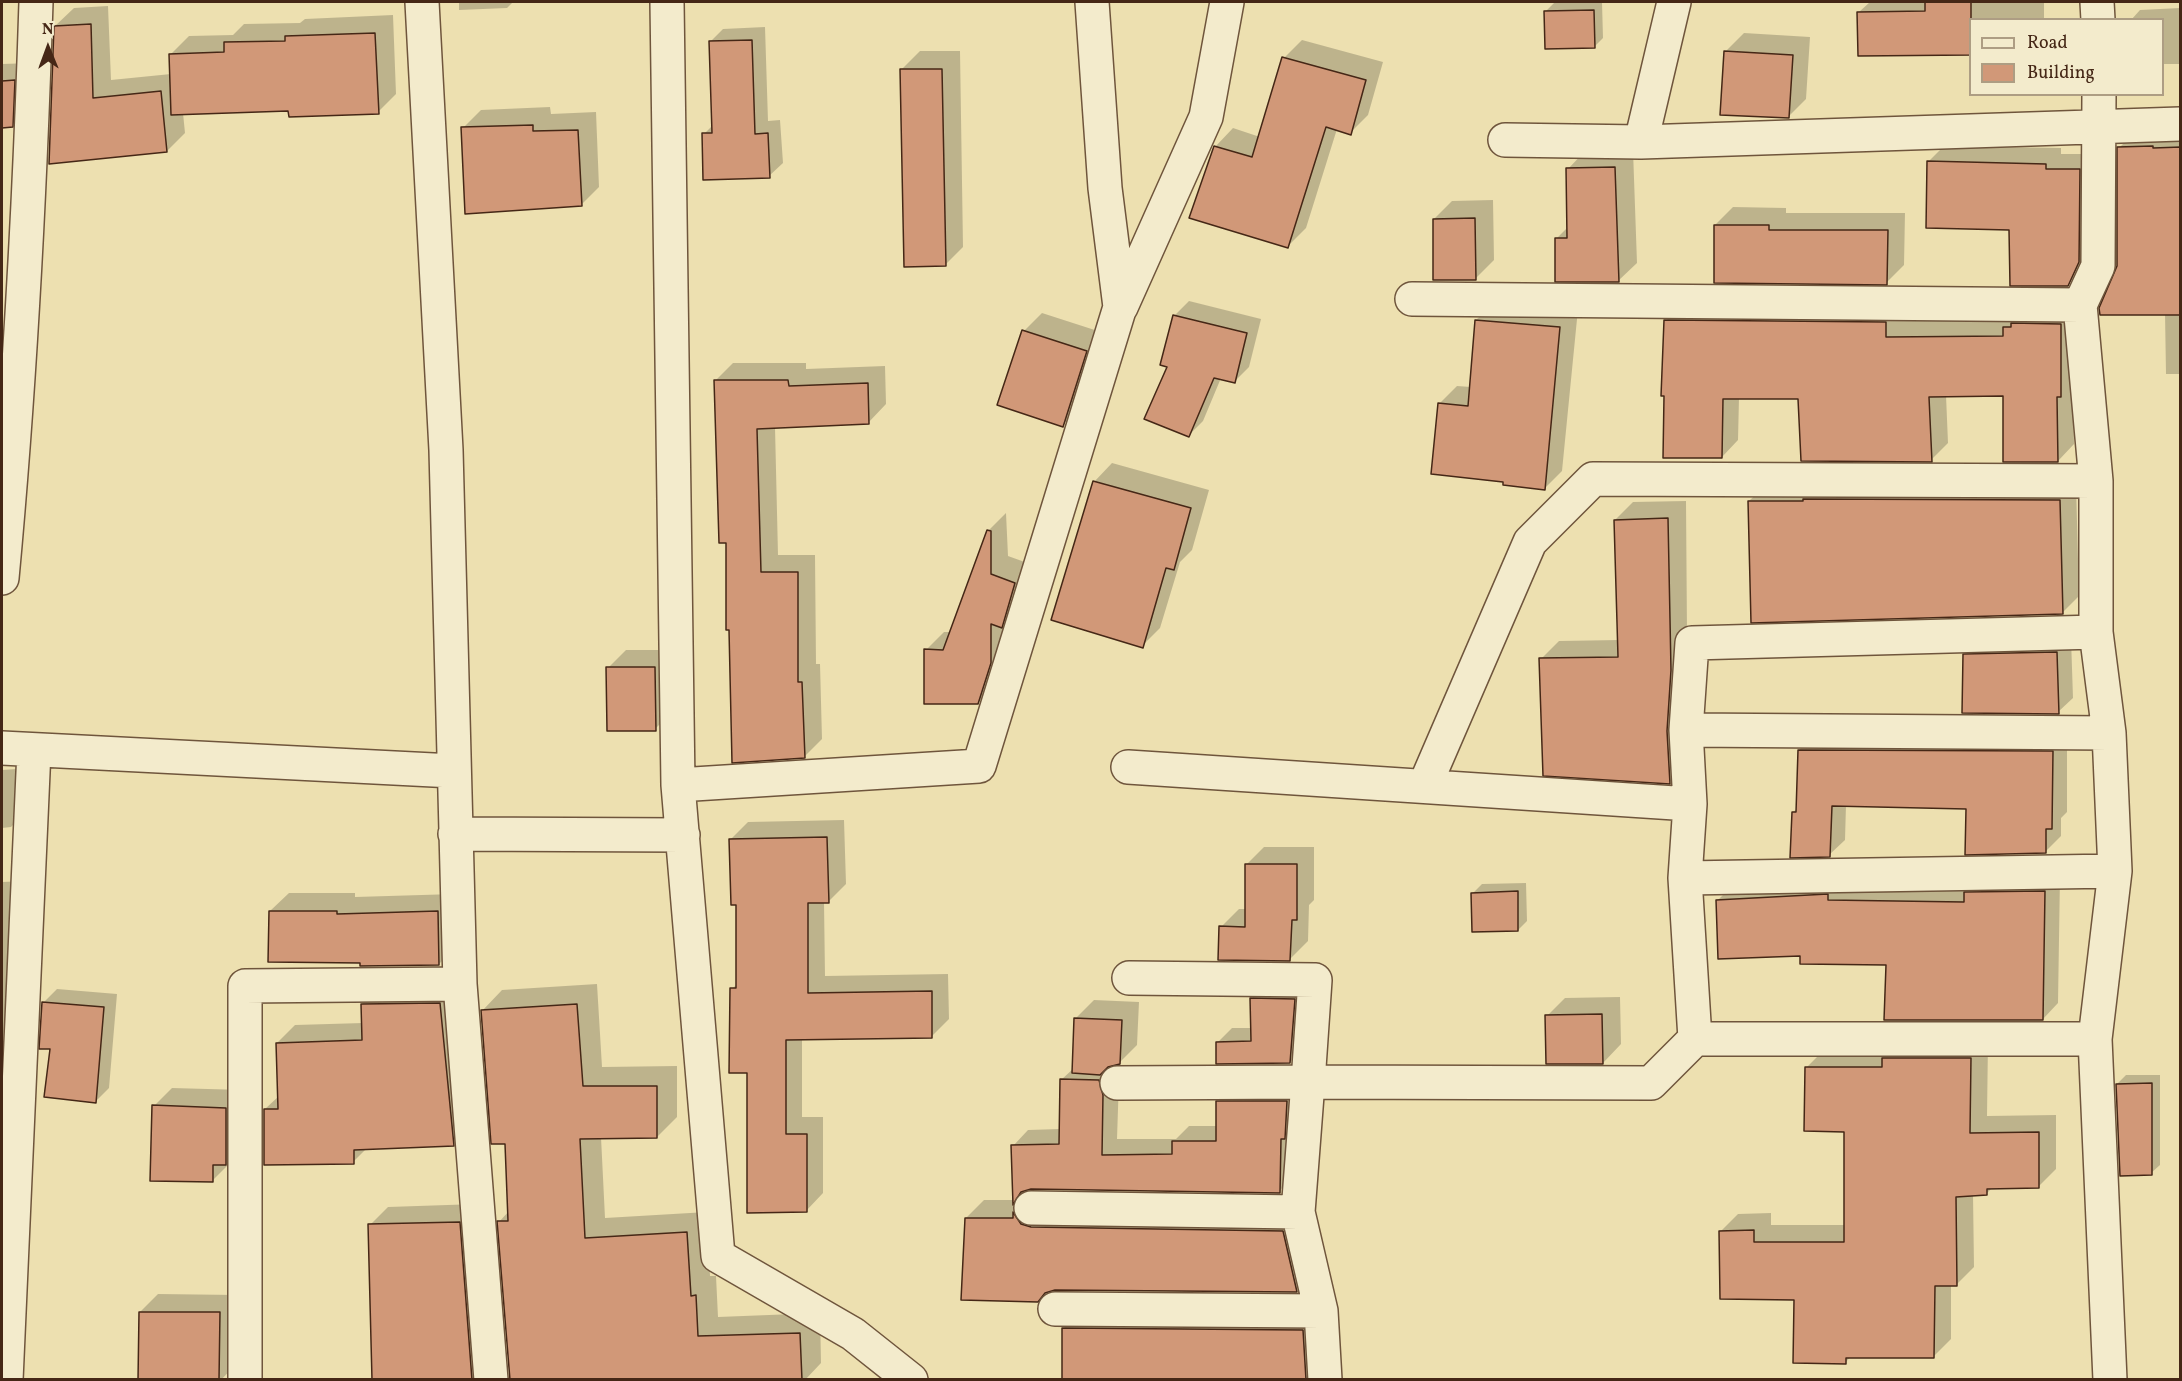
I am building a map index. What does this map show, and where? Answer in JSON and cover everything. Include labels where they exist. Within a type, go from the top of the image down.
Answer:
[{"type":"street","points":[[2,578],[18,408],[30,182],[36,2]]},
{"type":"street","points":[[422,2],[446,450],[460,984],[491,1380]]},
{"type":"street","points":[[667,2],[678,785],[718,1256],[853,1334],[912,1380]]},
{"type":"street","points":[[1092,2],[1105,188],[1120,307]]},
{"type":"street","points":[[678,785],[979,766],[1120,307],[1206,117],[1227,2]]},
{"type":"street","points":[[1641,142],[1674,2]]},
{"type":"street","points":[[2097,2],[2098,18]]},
{"type":"street","points":[[2099,96],[2098,266],[2080,305],[2096,482],[2096,632],[2109,733],[2115,871],[2095,1039],[2110,1380]]},
{"type":"street","points":[[1505,140],[1641,142],[2181,124]]},
{"type":"street","points":[[1412,299],[2080,305]]},
{"type":"street","points":[[1425,785],[1530,542],[1593,479],[2096,482]]},
{"type":"street","points":[[1695,1039],[1685,878],[1690,804],[1686,730],[1692,643],[2096,632]]},
{"type":"street","points":[[1686,730],[2109,733]]},
{"type":"street","points":[[2,748],[453,771]]},
{"type":"street","points":[[6,1380],[34,750]]},
{"type":"street","points":[[1128,767],[1690,804]]},
{"type":"street","points":[[455,834],[682,835]]},
{"type":"street","points":[[1685,878],[2115,871]]},
{"type":"street","points":[[1129,978],[1315,980],[1298,1212],[1321,1311],[1325,1380]]},
{"type":"street","points":[[244,1380],[245,986],[460,984]]},
{"type":"street","points":[[1117,1083],[1651,1083],[1695,1039],[2095,1039]]},
{"type":"street","points":[[1031,1208],[1298,1212]]},
{"type":"street","points":[[1055,1309],[1321,1311]]},
{"type":"building","points":[[1925,2],[1971,2],[1969,55],[1858,56],[1857,12],[1925,11]]},
{"type":"building","points":[[1594,10],[1595,48],[1545,49],[1544,11]]},
{"type":"building","points":[[91,24],[93,98],[161,91],[167,152],[49,164],[54,26]]},
{"type":"building","points":[[375,33],[379,114],[289,117],[288,111],[171,115],[169,54],[224,52],[224,42],[285,41],[285,36]]},
{"type":"building","points":[[752,40],[755,134],[768,133],[770,178],[703,180],[702,133],[712,133],[709,41]]},
{"type":"building","points":[[1724,51],[1793,55],[1789,118],[1720,115]]},
{"type":"building","points":[[1282,57],[1366,80],[1351,135],[1326,127],[1288,248],[1189,218],[1214,146],[1252,157]]},
{"type":"building","points":[[900,69],[942,69],[946,266],[904,267]]},
{"type":"building","points":[[15,80],[13,127],[2,128],[2,81]]},
{"type":"building","points":[[533,125],[533,131],[578,130],[582,206],[465,214],[461,127]]},
{"type":"building","points":[[2153,146],[2153,148],[2181,147],[2181,315],[2100,315],[2099,308],[2117,266],[2117,147]]},
{"type":"building","points":[[1927,161],[2046,164],[2046,169],[2080,169],[2079,262],[2068,286],[2010,286],[2009,230],[1926,228]]},
{"type":"building","points":[[1615,167],[1619,282],[1555,282],[1555,238],[1567,238],[1566,168]]},
{"type":"building","points":[[1475,218],[1476,280],[1433,280],[1433,219]]},
{"type":"building","points":[[1714,225],[1769,225],[1769,230],[1888,230],[1887,285],[1714,283]]},
{"type":"building","points":[[1173,315],[1247,333],[1235,383],[1214,378],[1189,437],[1144,419],[1167,367],[1160,365]]},
{"type":"building","points":[[1475,320],[1560,327],[1545,490],[1503,485],[1503,482],[1431,474],[1438,403],[1468,406]]},
{"type":"building","points":[[1664,320],[1886,322],[1886,337],[2003,336],[2003,327],[2011,327],[2011,323],[2061,324],[2061,397],[2057,397],[2058,462],[2003,462],[2003,396],[1929,397],[1932,462],[1801,461],[1798,399],[1723,399],[1722,458],[1663,458],[1664,396],[1661,396]]},
{"type":"building","points":[[1022,330],[1087,351],[1063,427],[997,405]]},
{"type":"building","points":[[714,380],[788,380],[789,386],[868,383],[869,424],[757,429],[761,572],[798,572],[798,682],[802,682],[805,758],[732,763],[729,630],[726,630],[726,543],[719,543]]},
{"type":"building","points":[[1093,481],[1191,508],[1174,570],[1166,568],[1143,648],[1051,620]]},
{"type":"building","points":[[1803,499],[2060,500],[2063,614],[1751,623],[1748,501],[1803,501]]},
{"type":"building","points":[[1668,518],[1671,670],[1667,731],[1670,784],[1543,776],[1539,658],[1618,657],[1614,520]]},
{"type":"building","points":[[987,530],[991,531],[991,574],[1015,583],[1002,628],[991,624],[991,663],[978,704],[924,704],[924,649],[943,650]]},
{"type":"building","points":[[2057,652],[2059,714],[1962,713],[1963,654]]},
{"type":"building","points":[[606,667],[655,667],[656,731],[607,731]]},
{"type":"building","points":[[1798,750],[2053,751],[2052,829],[2046,829],[2046,853],[1965,855],[1966,809],[1832,806],[1830,857],[1790,858],[1792,812],[1796,812]]},
{"type":"building","points":[[827,837],[829,903],[808,903],[808,993],[932,991],[932,1038],[786,1040],[786,1134],[807,1134],[807,1212],[747,1213],[747,1073],[729,1073],[730,988],[736,988],[736,905],[731,905],[729,839]]},
{"type":"building","points":[[1245,864],[1297,864],[1297,920],[1292,920],[1290,961],[1218,960],[1219,926],[1245,927]]},
{"type":"building","points":[[1518,891],[1518,931],[1472,932],[1471,893]]},
{"type":"building","points":[[2045,891],[2043,1020],[1884,1020],[1886,965],[1800,964],[1800,956],[1718,959],[1716,900],[1828,894],[1828,900],[1964,902],[1964,892]]},
{"type":"building","points":[[269,911],[337,911],[337,914],[438,911],[439,965],[360,966],[360,963],[268,962]]},
{"type":"building","points":[[1250,998],[1295,999],[1290,1063],[1216,1064],[1216,1042],[1251,1041]]},
{"type":"building","points":[[42,1002],[104,1007],[96,1103],[44,1097],[50,1049],[39,1049]]},
{"type":"building","points":[[440,1003],[454,1146],[354,1150],[354,1164],[264,1165],[264,1109],[278,1109],[276,1043],[362,1040],[361,1004]]},
{"type":"building","points":[[577,1004],[583,1086],[657,1086],[657,1138],[580,1139],[585,1238],[687,1232],[691,1296],[696,1295],[698,1336],[800,1333],[802,1380],[510,1380],[497,1221],[508,1221],[505,1144],[491,1144],[481,1010]]},
{"type":"building","points":[[1602,1014],[1603,1064],[1546,1064],[1545,1015]]},
{"type":"building","points":[[1074,1018],[1122,1020],[1120,1064],[1108,1067],[1100,1075],[1072,1073]]},
{"type":"building","points":[[1882,1058],[1971,1058],[1970,1133],[2039,1132],[2039,1188],[1987,1189],[1987,1195],[1956,1197],[1957,1286],[1935,1286],[1934,1358],[1846,1358],[1846,1364],[1793,1363],[1794,1300],[1720,1299],[1719,1231],[1754,1230],[1754,1242],[1844,1242],[1844,1132],[1804,1131],[1805,1067],[1882,1067]]},
{"type":"building","points":[[1060,1079],[1099,1080],[1103,1095],[1102,1155],[1172,1154],[1172,1141],[1216,1141],[1216,1101],[1287,1101],[1285,1139],[1281,1139],[1280,1193],[1031,1189],[1021,1192],[1013,1205],[1011,1145],[1059,1144]]},
{"type":"building","points":[[2152,1083],[2152,1175],[2120,1176],[2116,1084]]},
{"type":"building","points":[[152,1105],[226,1108],[226,1165],[213,1165],[213,1182],[150,1181]]},
{"type":"building","points":[[1013,1212],[1021,1224],[1031,1227],[1283,1231],[1297,1292],[1055,1290],[1045,1293],[1038,1302],[961,1300],[965,1218],[1013,1218]]},
{"type":"building","points":[[460,1222],[472,1380],[372,1380],[368,1224]]},
{"type":"building","points":[[139,1312],[220,1312],[219,1380],[138,1380]]},
{"type":"building","points":[[1062,1328],[1303,1330],[1306,1380],[1062,1380]]}]
